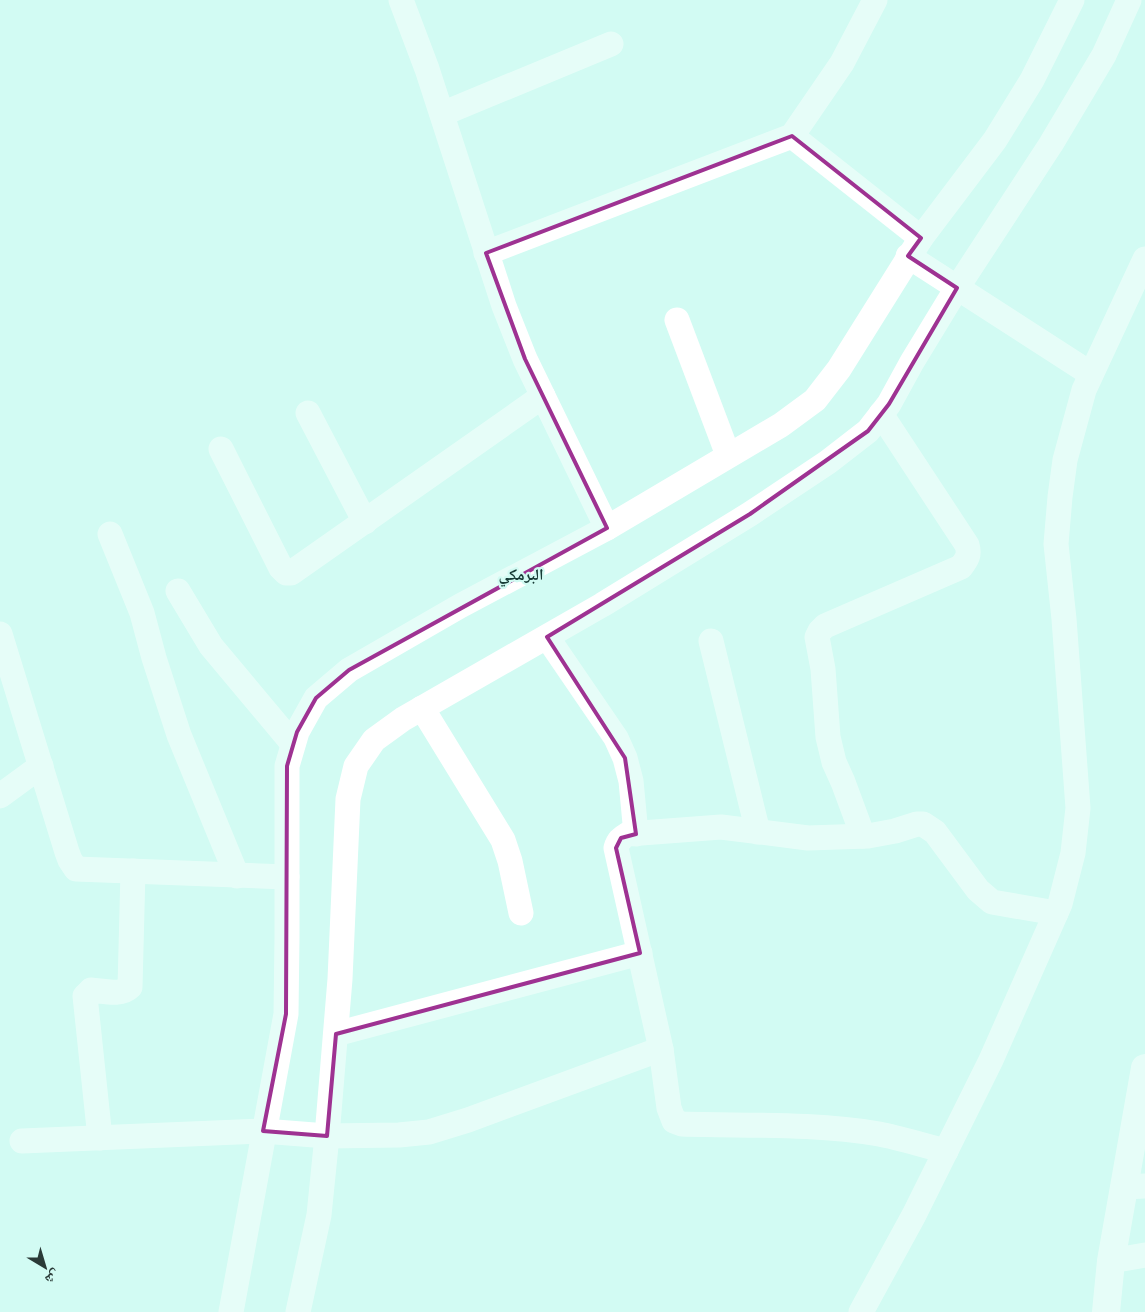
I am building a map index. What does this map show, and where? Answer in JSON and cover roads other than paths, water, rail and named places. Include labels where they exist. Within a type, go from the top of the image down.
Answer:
[{"type":"main road","points":[[1106,1312],[1111,1261],[1134,1187],[1145,1068]]},
{"type":"street","points":[[401,0],[442,114],[504,306],[525,359],[607,528]]},
{"type":"street","points":[[486,253],[792,136],[842,64],[875,0]]},
{"type":"street","points":[[231,1312],[270,1132],[286,1014],[287,766],[297,732],[316,698],[349,670],[460,606],[607,528],[781,425],[815,400],[839,369],[915,252],[995,140],[1032,80],[1072,0]]},
{"type":"street","points":[[298,1312],[319,1215],[318,1135],[336,1034],[348,800],[356,766],[374,740],[422,708],[602,606],[820,468],[868,431],[889,404],[912,362],[949,283],[1051,144],[1104,55],[1129,0]]},
{"type":"street","points":[[442,114],[611,44]]},
{"type":"street","points":[[792,136],[949,283],[1091,374]]},
{"type":"street","points":[[861,1312],[914,1216],[991,1060],[1060,904],[1073,853],[1078,808],[1064,619],[1056,544],[1065,460],[1084,390],[1145,259]]},
{"type":"street","points":[[677,320],[728,455]]},
{"type":"street","points":[[221,449],[280,568],[286,573],[291,573],[543,396]]},
{"type":"street","points":[[308,413],[365,522]]},
{"type":"street","points":[[863,836],[834,762],[828,738],[823,670],[817,637],[825,626],[960,567],[968,559],[970,552],[968,545],[881,414]]},
{"type":"street","points":[[110,534],[142,613],[154,658],[179,735],[237,876]]},
{"type":"street","points":[[178,591],[211,646],[294,744]]},
{"type":"street","points":[[0,634],[67,852],[76,869],[288,878]]},
{"type":"street","points":[[547,637],[616,738],[625,758],[631,781],[636,834]]},
{"type":"street","points":[[710,642],[758,832]]},
{"type":"street","points":[[422,708],[503,840],[510,861],[521,913]]},
{"type":"street","points":[[0,796],[41,766]]},
{"type":"street","points":[[946,1151],[880,1134],[845,1130],[682,1124],[674,1121],[671,1116],[661,1049],[616,848],[617,843],[628,834],[721,827],[808,838],[863,836],[923,824],[935,832],[978,890],[992,902],[1056,913]]},
{"type":"street","points":[[100,1138],[85,996],[87,992],[92,990],[121,992],[126,991],[130,987],[133,871]]},
{"type":"street","points":[[336,1034],[640,953]]},
{"type":"street","points":[[22,1141],[270,1132],[318,1135],[399,1135],[429,1132],[468,1120],[661,1049]]},
{"type":"street","points":[[1111,1261],[1145,1255]]},
{"type":"district","name":"البرمكي","points":[[521,574]]}]
